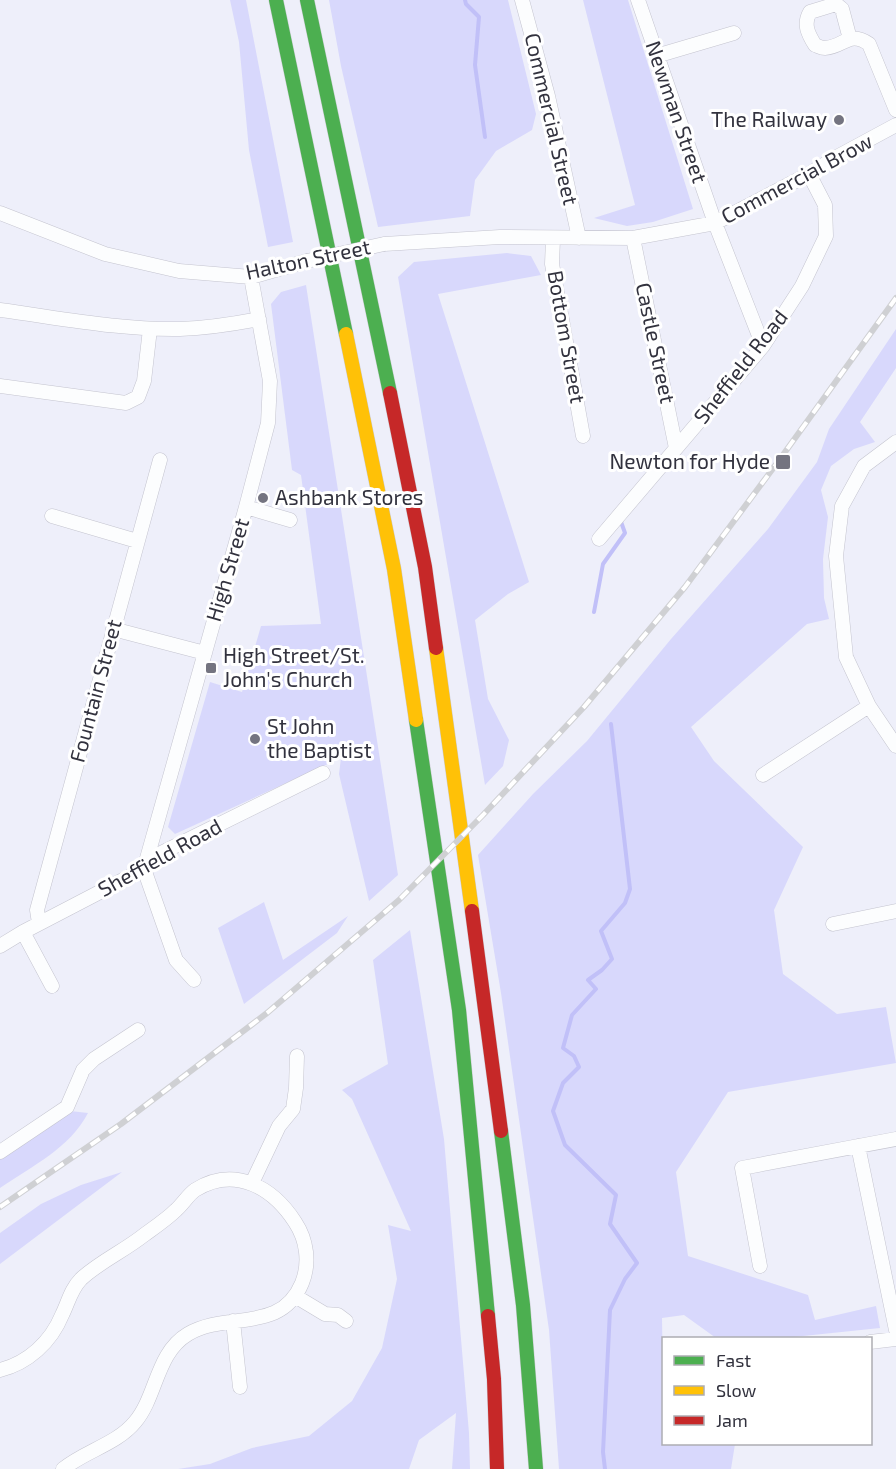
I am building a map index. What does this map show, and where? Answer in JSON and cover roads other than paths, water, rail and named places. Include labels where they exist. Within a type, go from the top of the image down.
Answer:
[{"type":"highway","points":[[276,0],[370,446],[393,568],[459,1010],[494,1379],[497,1469]]},
{"type":"highway","points":[[307,0],[425,567],[523,1305],[536,1469]]},
{"type":"street","name":"Commercial Street","points":[[522,0],[548,96],[579,238]]},
{"type":"street","name":"Newman Street","points":[[638,0],[715,223],[763,346]]},
{"type":"street","points":[[656,56],[734,33]]},
{"type":"street","points":[[850,39],[861,38],[869,44],[896,110]]},
{"type":"street","name":"Commercial Brow","points":[[553,238],[633,238],[715,223],[896,125]]},
{"type":"street","name":"Sheffield Road","points":[[599,538],[763,346],[802,286],[826,236],[825,205],[809,174]]},
{"type":"street","name":"Halton Street","points":[[0,213],[105,255],[179,271],[251,277],[307,261],[384,244],[500,237],[553,238]]},
{"type":"street","name":"Bottom Street","points":[[553,238],[552,264],[583,436]]},
{"type":"street","name":"Castle Street","points":[[633,238],[676,448]]},
{"type":"street","name":"High Street","points":[[145,864],[268,423],[270,381],[251,277]]},
{"type":"street","points":[[0,310],[150,329],[221,326],[259,319]]},
{"type":"street","points":[[0,386],[126,403],[138,397],[144,381],[150,329]]},
{"type":"street","points":[[896,442],[864,466],[842,506],[836,556],[846,657],[869,705],[896,746]]},
{"type":"street","name":"Fountain Street","points":[[39,923],[37,910],[160,460]]},
{"type":"street","points":[[246,507],[290,520]]},
{"type":"street","points":[[52,516],[137,541]]},
{"type":"street","points":[[113,629],[205,654]]},
{"type":"street","points":[[763,775],[869,705]]},
{"type":"street","name":"Sheffield Road","points":[[0,946],[145,864],[323,773]]},
{"type":"street","points":[[145,864],[176,960],[194,980]]},
{"type":"street","points":[[833,924],[896,911]]},
{"type":"street","points":[[23,932],[52,986]]},
{"type":"street","points":[[0,1152],[67,1107],[83,1070],[94,1059],[138,1030]]},
{"type":"street","points":[[252,1183],[279,1126],[292,1109],[296,1088],[297,1056]]},
{"type":"street","points":[[760,1266],[742,1168],[896,1139]]},
{"type":"street","points":[[858,1146],[896,1330]]},
{"type":"street","points":[[0,1370],[27,1359],[44,1344],[58,1325],[71,1292],[80,1280],[175,1211],[193,1191],[222,1181],[252,1183],[280,1201],[299,1228],[305,1247],[306,1266],[301,1285],[288,1304],[269,1316],[258,1319],[210,1324],[180,1340],[158,1374],[146,1404],[136,1421],[122,1434],[76,1459],[63,1469]]},
{"type":"street","points":[[295,1296],[325,1314],[338,1315],[346,1321]]},
{"type":"street","points":[[233,1321],[240,1387]]},
{"type":"street","points":[[872,1342],[896,1339]]},
{"type":"waterway","points":[[465,0],[479,17],[475,65],[485,137]]},
{"type":"waterway","points":[[594,612],[603,564],[625,533],[620,519]]},
{"type":"waterway","points":[[605,1469],[603,1452],[610,1310],[625,1279],[637,1263],[610,1224],[616,1195],[565,1145],[553,1111],[563,1083],[579,1067],[574,1056],[563,1048],[572,1015],[596,989],[588,980],[612,959],[601,931],[625,903],[630,889],[611,724]]},
{"type":"railway","points":[[0,1207],[121,1124],[267,1013],[399,900],[483,815],[584,707],[685,587],[896,298]]},
{"type":"place","name":"The Railway","points":[[839,120]]},
{"type":"place","name":"Newton for Hyde","points":[[783,462]]},
{"type":"place","name":"Ashbank Stores","points":[[263,498]]},
{"type":"place","name":"High Street/St. John's Church","points":[[211,668]]},
{"type":"place","name":"St John the Baptist","points":[[255,739]]}]
